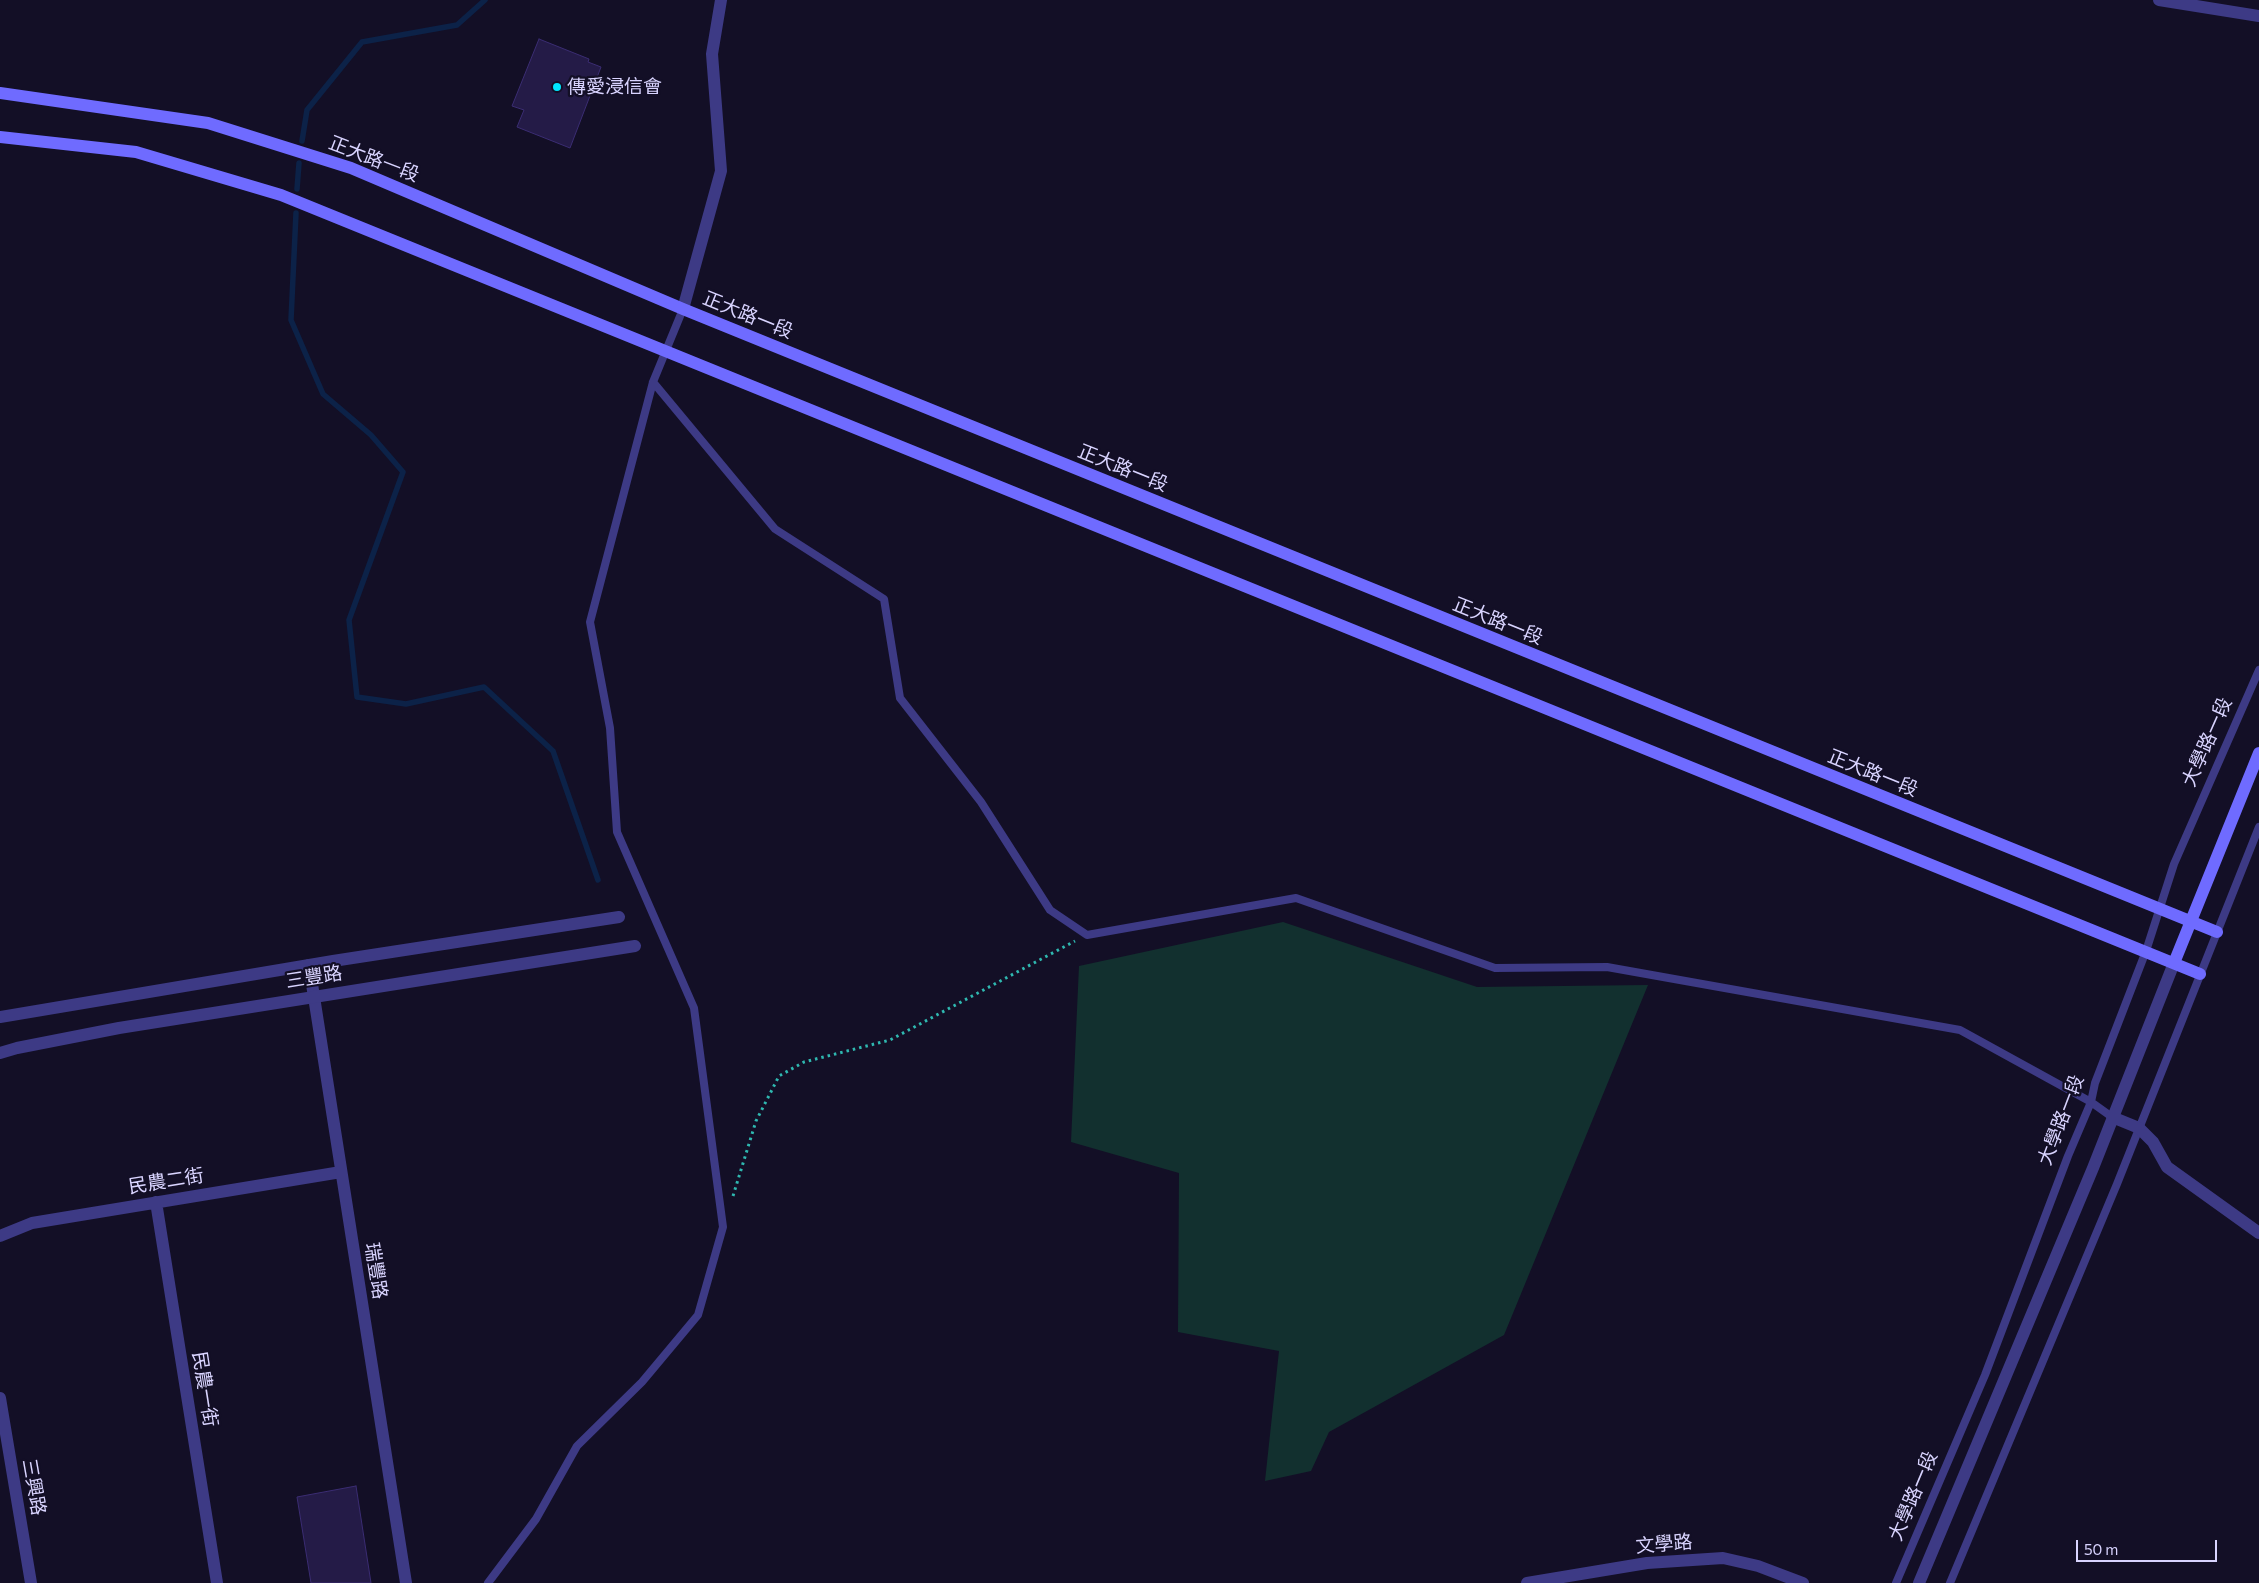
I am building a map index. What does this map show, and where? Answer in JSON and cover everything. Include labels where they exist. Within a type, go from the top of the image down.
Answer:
[{"type":"main road","name":"正大路一段","points":[[0,93],[208,123],[351,168],[683,309],[2217,932]]},
{"type":"main road","points":[[0,137],[136,152],[281,195],[2200,974]]},
{"type":"main road","name":"大學路一段","points":[[2174,963],[2259,753]]},
{"type":"street","points":[[683,309],[721,171],[712,54],[721,0]]},
{"type":"street","points":[[2159,0],[2259,16]]},
{"type":"street","name":"三豐路","points":[[0,1017],[309,965],[619,917]]},
{"type":"street","name":"三豐路","points":[[0,1053],[119,1028],[635,946]]},
{"type":"street","name":"大學路一段","points":[[1918,1583],[2174,963]]},
{"type":"street","name":"瑞豐路","points":[[309,965],[406,1583]]},
{"type":"street","points":[[2112,1117],[2139,1128],[2153,1142],[2167,1167],[2259,1233]]},
{"type":"street","name":"民農二街","points":[[0,1236],[32,1224],[341,1172]]},
{"type":"street","name":"民農一街","points":[[156,1202],[217,1583]]},
{"type":"street","name":"三興路","points":[[0,1398],[31,1583]]},
{"type":"street","name":"文學路","points":[[1527,1583],[1647,1562],[1723,1558],[1758,1566],[1803,1583]]},
{"type":"lane","points":[[488,1583],[536,1519],[577,1446],[642,1382],[698,1315],[723,1227],[694,1008],[617,832],[610,728],[590,622],[653,382],[683,309]]},
{"type":"lane","points":[[653,382],[775,529],[884,599],[900,698],[981,802],[1050,910],[1087,935],[1296,898],[1495,968],[1607,967],[1960,1030],[2091,1102],[2112,1117]]},
{"type":"lane","name":"大學路一段","points":[[1896,1583],[1984,1374],[2068,1156],[2091,1102],[2095,1083],[2146,951],[2174,864],[2259,670]]},
{"type":"lane","points":[[1950,1583],[2139,1128],[2259,827]]},
{"type":"path","points":[[731,1200],[756,1121],[779,1076],[804,1062],[890,1040],[1087,935]]},
{"type":"green space","points":[[1283,922],[1477,987],[1648,985],[1504,1335],[1329,1432],[1311,1471],[1265,1481],[1279,1351],[1178,1332],[1179,1173],[1071,1142],[1079,966]]},
{"type":"building","name":"傳愛浸信會","points":[[539,39],[589,59],[588,62],[601,67],[570,148],[517,127],[524,110],[512,106]]},
{"type":"building","points":[[356,1486],[371,1583],[311,1583],[297,1497]]},
{"type":"waterway","points":[[302,141],[307,110],[362,42],[457,25],[485,0]]},
{"type":"waterway","points":[[297,189],[299,163]]},
{"type":"waterway","points":[[296,213],[291,320],[323,394],[371,435],[403,472],[349,620],[357,697],[406,704],[484,687],[553,751],[598,880]]},
{"type":"place","name":"傳愛浸信會","points":[[557,87]]}]
